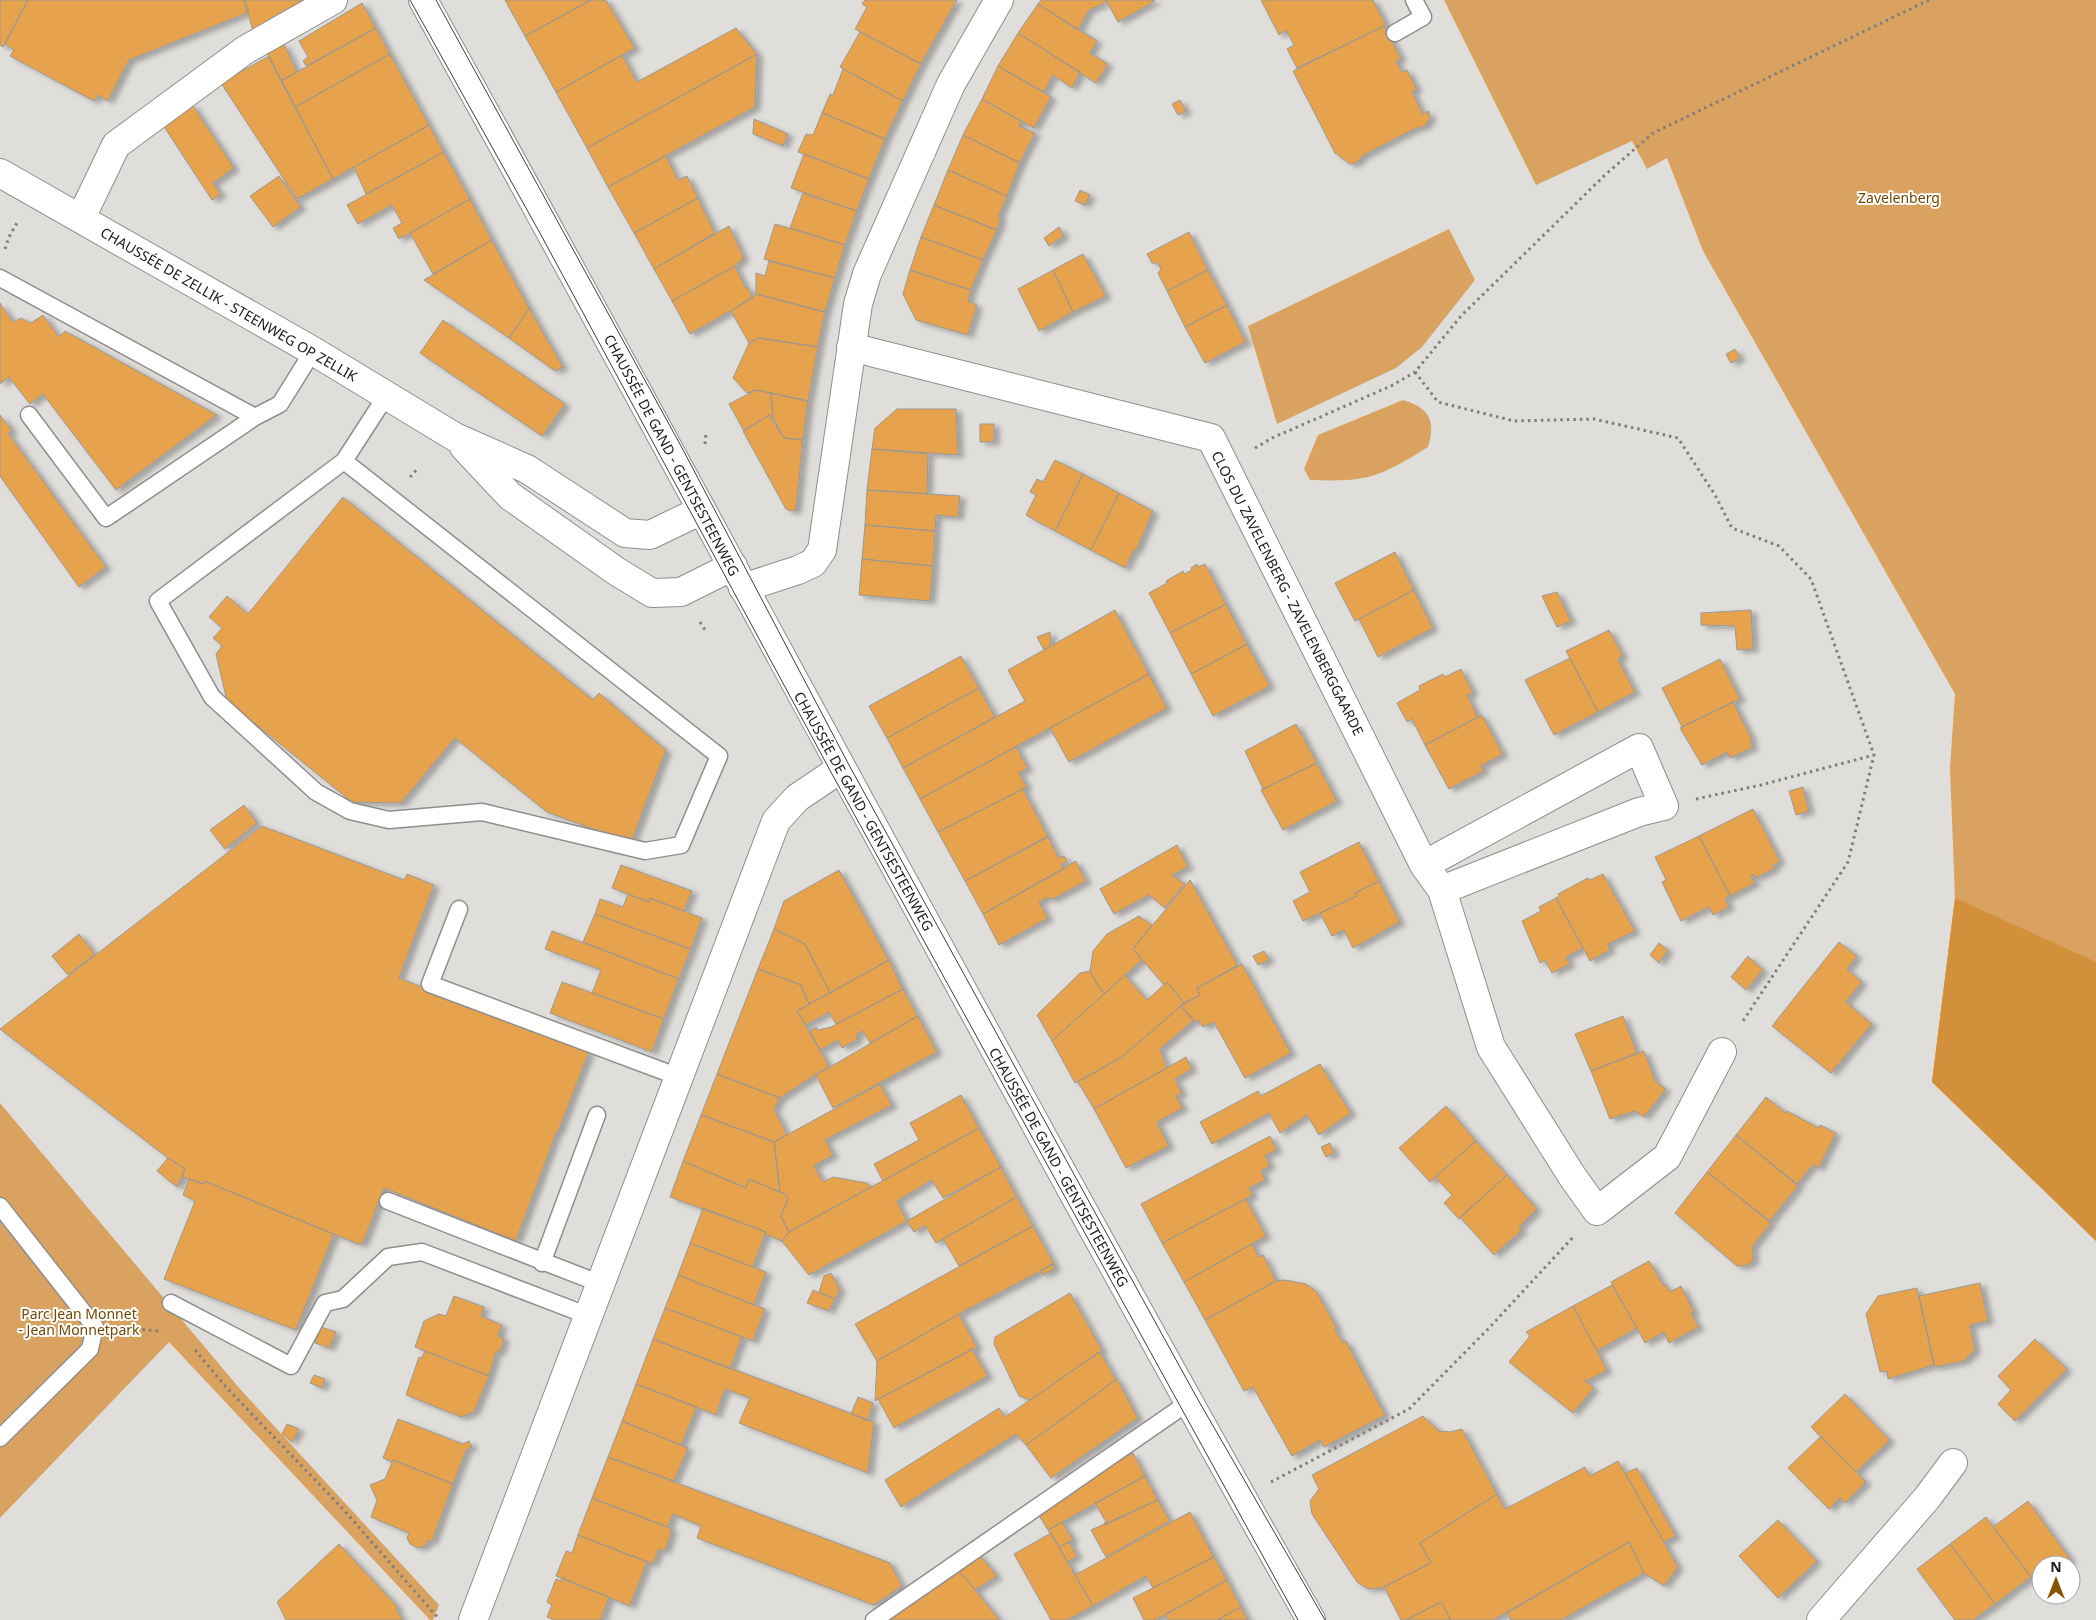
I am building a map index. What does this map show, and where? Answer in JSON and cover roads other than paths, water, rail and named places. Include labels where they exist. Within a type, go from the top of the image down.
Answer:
[{"type":"street","points":[[81,218],[116,144],[245,50],[333,0]]},
{"type":"street","name":"CHAUSSÉE DE GAND - GENTSESTEENWEG","points":[[423,0],[702,510],[840,769],[1311,1620]]},
{"type":"street","name":"CHAUSSÉE DE ZELLIK - STEENWEG OP ZELLIK","points":[[455,437],[510,496],[616,571],[652,593],[681,592],[738,577],[798,570],[813,563],[822,550],[858,304],[867,274],[951,84],[1000,0]]},
{"type":"street","name":"CHAUSSÉE DE ZELLIK - STEENWEG OP ZELLIK","points":[[0,173],[313,351],[455,437],[527,469],[625,533],[650,535],[702,510]]},
{"type":"street","name":"CLOS DU ZAVELENBERG - ZAVELENBERGGAARDE","points":[[852,347],[1211,438],[1424,865],[1442,890],[1492,1048],[1572,1176],[1597,1211],[1667,1157],[1722,1052]]},
{"type":"street","points":[[1424,865],[1639,748],[1664,806],[1639,812],[1442,890]]},
{"type":"street","points":[[473,1620],[590,1316],[776,821],[797,798],[840,769]]},
{"type":"street","points":[[1821,1620],[1927,1498],[1953,1463]]},
{"type":"lane","points":[[1396,34],[1423,17],[1414,0]]},
{"type":"lane","points":[[0,278],[255,417]]},
{"type":"lane","points":[[29,415],[106,518],[255,417],[280,404],[313,351]]},
{"type":"lane","points":[[344,461],[719,756],[681,845],[645,851],[482,812],[389,820],[350,811],[316,792],[212,697],[158,601],[344,461],[386,396]]},
{"type":"lane","points":[[459,909],[430,984],[679,1076]]},
{"type":"lane","points":[[542,1263],[597,1115]]},
{"type":"lane","points":[[388,1201],[542,1263],[601,1284]]},
{"type":"lane","points":[[0,1206],[95,1326],[90,1349],[0,1438]]},
{"type":"lane","points":[[171,1303],[291,1366],[325,1303],[343,1299],[388,1257],[422,1252],[590,1316]]},
{"type":"lane","points":[[874,1620],[1189,1402]]},
{"type":"tram line","points":[[410,0],[541,235],[832,774],[1298,1620]]},
{"type":"tram line","points":[[436,0],[681,446],[849,765],[1197,1398],[1325,1620]]},
{"type":"park label","name":"Zavelenberg","points":[[1899,197]]},
{"type":"park label","name":"Parc Jean Monnet - Jean Monnetpark","points":[[79,1322]]}]
